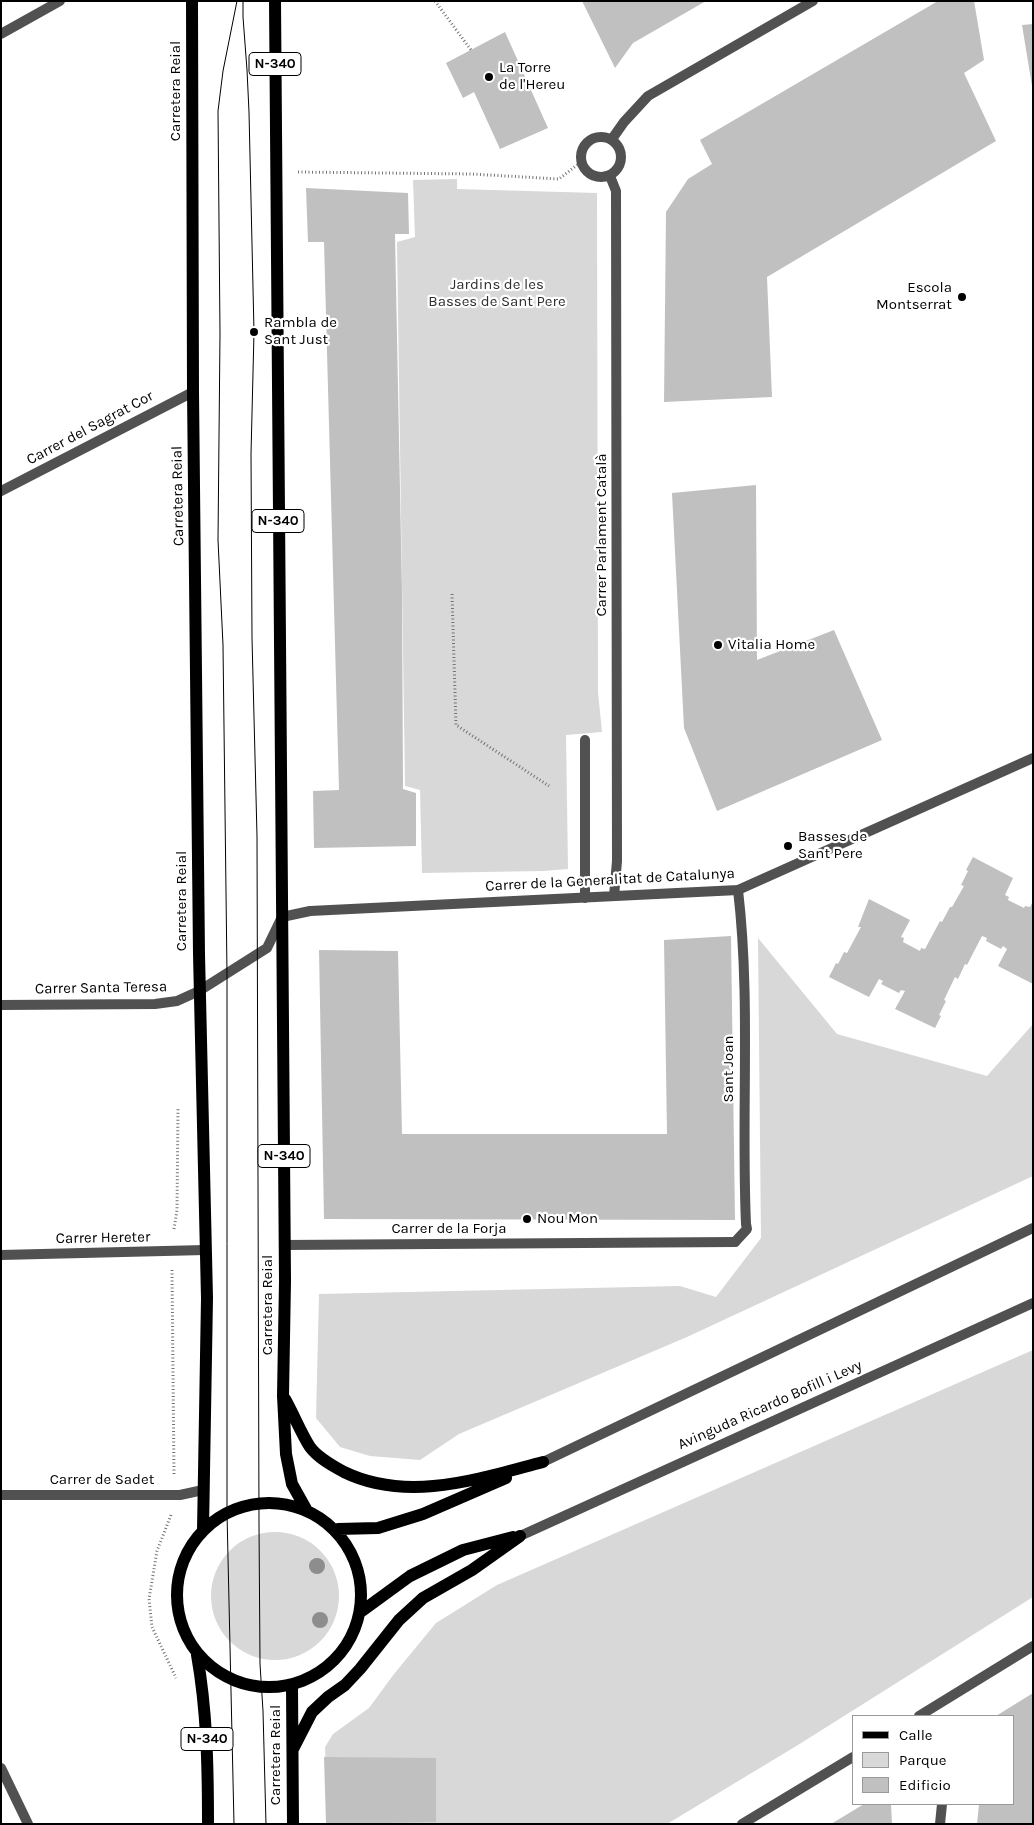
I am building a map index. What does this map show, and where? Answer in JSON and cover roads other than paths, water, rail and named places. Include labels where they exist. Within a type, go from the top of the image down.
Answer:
[{"type":"main road","name":"Carretera Reial","points":[[192,1],[193,392],[199,991],[207,1298],[203,1530]]},
{"type":"main road","name":"Carretera Reial","points":[[275,1],[284,1396],[287,1461],[292,1484],[306,1509]]},
{"type":"main road","points":[[284,1396],[311,1448],[332,1466],[357,1478],[386,1486],[417,1487],[463,1483],[543,1462]]},
{"type":"main road","points":[[338,1529],[378,1528],[424,1514],[543,1462]]},
{"type":"main road","name":"N-340","points":[[197,1656],[230,1680],[245,1686],[262,1689],[292,1687],[323,1668],[346,1643],[362,1611],[361,1576],[351,1552],[338,1529],[306,1509],[277,1504],[251,1504],[227,1513],[203,1530],[189,1550],[180,1573],[177,1598],[181,1622],[197,1656],[205,1714],[208,1824]]},
{"type":"main road","points":[[362,1611],[410,1576],[463,1550],[520,1536]]},
{"type":"main road","points":[[293,1750],[312,1712],[345,1685],[399,1620],[422,1598],[472,1570],[520,1536]]},
{"type":"main road","name":"Carretera Reial","points":[[292,1687],[293,1824]]},
{"type":"street","points":[[1,34],[60,1]]},
{"type":"street","points":[[612,139],[624,122],[648,96],[813,1]]},
{"type":"street","points":[[600,136],[612,139],[620,147],[622,158],[618,168],[610,176],[598,177],[587,172],[581,162],[582,150],[589,140],[600,136]]},
{"type":"street","name":"Carrer Parlament Català","points":[[610,176],[616,191],[617,861],[614,896]]},
{"type":"street","name":"Carrer del Sagrat Cor","points":[[1,492],[193,392]]},
{"type":"street","points":[[585,898],[586,740]]},
{"type":"street","name":"Carrer de la Generalitat de Catalunya","points":[[282,917],[310,911],[738,890],[1033,758]]},
{"type":"street","name":"Sant Joan","points":[[735,1242],[748,1229],[746,1224],[744,1167],[745,954],[738,890]]},
{"type":"street","name":"Carretera Reial","points":[[199,991],[267,948],[282,917]]},
{"type":"street","name":"Carrer Santa Teresa","points":[[1,1005],[155,1004],[177,1001],[199,991]]},
{"type":"street","points":[[543,1462],[1033,1228]]},
{"type":"street","name":"Carrer de la Forja","points":[[284,1245],[735,1242]]},
{"type":"street","name":"Carrer Hereter","points":[[1,1255],[205,1250]]},
{"type":"street","name":"Avinguda Ricardo Bofill i Levy","points":[[520,1536],[1033,1303]]},
{"type":"street","name":"Carrer de Sadet","points":[[1,1496],[180,1495],[203,1490]]},
{"type":"street","points":[[935,1712],[1033,1646]]},
{"type":"street","points":[[742,1824],[852,1758]]},
{"type":"street","points":[[1,1768],[28,1824]]},
{"type":"street","points":[[940,1824],[942,1805]]},
{"type":"tram line","points":[[234,1824],[227,1513],[227,974],[223,645],[218,540],[220,334],[218,111],[223,71],[237,1]]},
{"type":"tram line","points":[[243,1],[249,112],[254,332],[251,454],[252,638],[257,836],[260,1664],[266,1824]]},
{"type":"place","name":"La Torre de l'Hereu","points":[[489,77]]},
{"type":"place","name":"Escola Montserrat","points":[[962,297]]},
{"type":"place","name":"Rambla de Sant Just","points":[[254,332]]},
{"type":"place","name":"Vitalia Home","points":[[718,645]]},
{"type":"place","name":"Basses de Sant Pere","points":[[788,846]]},
{"type":"place","name":"Nou Mon","points":[[527,1219]]},
{"type":"park label","name":"Jardins de les Basses de Sant Pere","points":[[497,294]]}]
